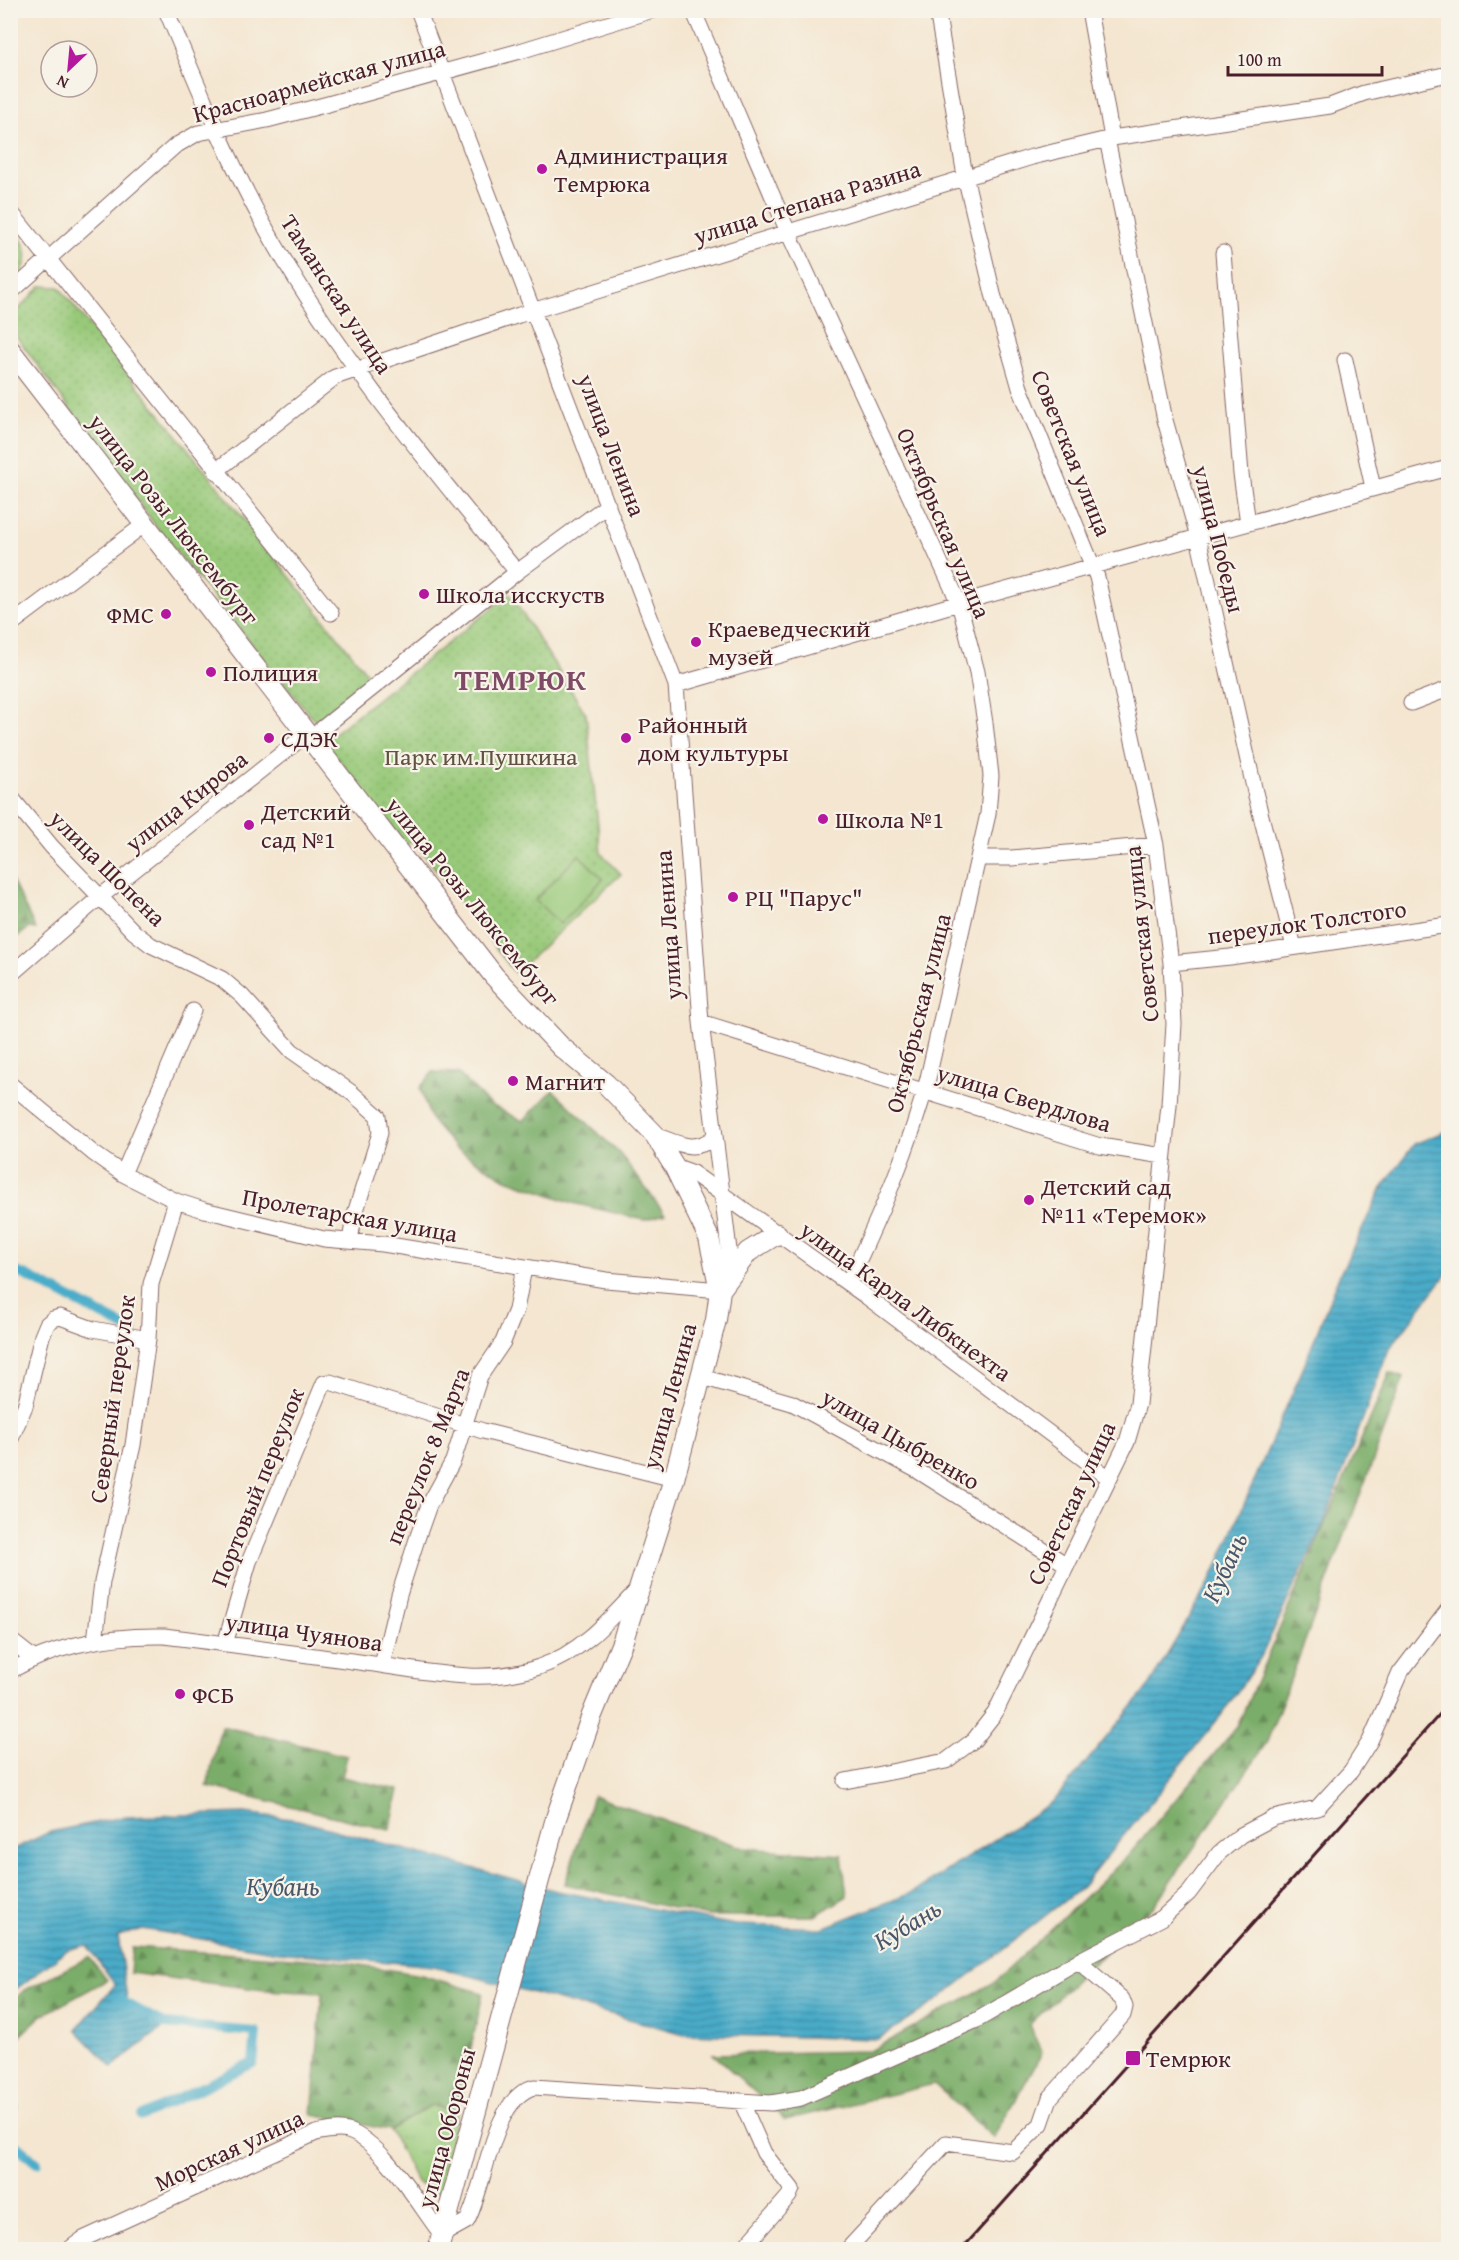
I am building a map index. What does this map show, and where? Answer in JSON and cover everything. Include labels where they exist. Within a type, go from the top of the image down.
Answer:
[{"type":"main road","name":"улица Розы Люксембург","points":[[10,350],[145,524],[314,732],[494,976],[545,1031],[606,1084],[655,1134],[674,1166],[709,1238],[720,1290]]},
{"type":"main road","points":[[720,1290],[748,1252],[777,1234]]},
{"type":"main road","name":"улица Ленина","points":[[546,1854],[592,1715],[642,1584],[702,1377],[716,1320],[720,1290]]},
{"type":"main road","name":"улица Обороны","points":[[440,2242],[546,1854]]},
{"type":"street","name":"Таманская улица","points":[[166,10],[218,130],[263,224],[356,369],[517,572]]},
{"type":"street","name":"улица Ленина","points":[[418,10],[676,686],[701,1022],[729,1250],[720,1290]]},
{"type":"street","name":"Красноармейская улица","points":[[10,293],[175,146],[198,133],[267,120],[443,72],[653,10]]},
{"type":"street","name":"Октябрьская улица","points":[[693,10],[788,232],[959,603],[977,672],[991,776],[988,814],[980,858],[925,1092],[872,1233],[848,1283]]},
{"type":"street","name":"Советская улица","points":[[845,1781],[946,1761],[974,1740],[995,1713],[1127,1442],[1138,1404],[1169,1105],[1174,1024],[1171,963],[1156,845],[1112,634],[1093,565],[1020,388],[993,294],[965,176],[937,10]]},
{"type":"street","name":"улица Победы","points":[[1089,10],[1109,138],[1150,357],[1198,537],[1255,792],[1294,947]]},
{"type":"street","name":"улица Степана Разина","points":[[216,471],[335,377],[533,311],[965,176],[1109,138],[1330,106],[1364,93],[1449,74]]},
{"type":"street","points":[[10,211],[331,613]]},
{"type":"street","points":[[1223,253],[1241,474],[1248,523]]},
{"type":"street","points":[[1345,360],[1373,488]]},
{"type":"street","points":[[676,686],[1093,565],[1449,468]]},
{"type":"street","name":"улица Кирова","points":[[10,975],[100,897],[517,572],[608,505]]},
{"type":"street","points":[[10,625],[145,524]]},
{"type":"street","points":[[1411,703],[1449,689]]},
{"type":"street","name":"улица Шопена","points":[[10,796],[52,847],[134,932],[151,945],[222,979],[242,996],[292,1051],[352,1093],[378,1116],[380,1133],[354,1217],[350,1241]]},
{"type":"street","points":[[980,858],[1012,858],[1156,845]]},
{"type":"street","name":"переулок Толстого","points":[[1171,963],[1449,925]]},
{"type":"street","points":[[123,1174],[193,1011]]},
{"type":"street","name":"улица Свердлова","points":[[701,1022],[1100,1146],[1163,1156]]},
{"type":"street","name":"Пролетарская улица","points":[[10,1084],[93,1153],[123,1174],[176,1201],[238,1219],[324,1239],[606,1280],[720,1290]]},
{"type":"street","points":[[655,1134],[694,1148],[714,1137]]},
{"type":"street","name":"улица Карла Либкнехта","points":[[674,1166],[691,1172],[848,1283],[1109,1478]]},
{"type":"street","name":"Северный переулок","points":[[95,1641],[102,1581],[134,1445],[148,1339],[151,1284],[176,1201]]},
{"type":"street","name":"переулок 8 Марта","points":[[382,1665],[399,1595],[429,1505],[453,1461],[480,1376],[503,1342],[516,1310],[525,1268]]},
{"type":"street","points":[[10,1440],[25,1406],[47,1324],[60,1317],[93,1329],[148,1339]]},
{"type":"street","name":"улица Цыбренко","points":[[702,1377],[767,1394],[810,1412],[918,1471],[1067,1565]]},
{"type":"street","name":"Портовый переулок","points":[[225,1644],[249,1562],[324,1383],[330,1382],[465,1424]]},
{"type":"street","points":[[465,1424],[674,1479]]},
{"type":"street","name":"улица Чуянова","points":[[10,1671],[33,1658],[95,1641],[130,1635],[164,1636],[487,1677],[507,1675],[541,1667],[565,1655],[589,1638],[642,1584]]},
{"type":"street","points":[[440,2242],[461,2226],[470,2214],[492,2143],[515,2098],[524,2090],[534,2087],[742,2103],[771,2103],[801,2098],[977,2020],[1078,1961],[1162,1918],[1189,1893],[1219,1853],[1241,1835],[1273,1818],[1317,1808],[1326,1800],[1351,1771],[1370,1741],[1400,1673],[1449,1610]]},
{"type":"street","name":"улица Чуянова","points":[[589,1638],[626,1630]]},
{"type":"street","points":[[10,1640],[33,1658]]},
{"type":"street","points":[[847,2250],[945,2143],[1013,2152],[1041,2124],[1050,2098],[1123,2015],[1125,2007],[1122,1999],[1078,1961]]},
{"type":"street","points":[[742,2103],[764,2153],[792,2189],[789,2196],[742,2250]]},
{"type":"street","name":"Морская улица","points":[[68,2250],[83,2239],[316,2133],[335,2129],[350,2132],[366,2141],[387,2162],[440,2242]]},
{"type":"green space","points":[[10,224],[25,248],[26,263],[10,285]]},
{"type":"green space","points":[[41,286],[59,287],[373,681],[318,725],[161,533],[16,336],[15,313]]},
{"type":"green space","name":"Парк им.Пушкина","points":[[510,594],[586,714],[601,853],[621,874],[515,973],[413,840],[405,846],[324,741]]},
{"type":"green space","points":[[579,855],[603,879],[560,924],[535,900]]},
{"type":"green space","points":[[11,879],[36,929],[29,928],[11,942]]},
{"type":"green space","points":[[433,1072],[458,1073],[489,1104],[523,1121],[553,1090],[621,1155],[665,1214],[644,1220],[573,1203],[506,1179],[455,1148],[431,1120],[420,1088]]},
{"type":"green space","points":[[1390,1373],[1404,1378],[1267,1742],[1153,1907],[1029,2025],[1042,2053],[994,2138],[934,2084],[785,2120],[713,2054],[870,2051],[995,1982],[1127,1857],[1237,1727]]},
{"type":"green space","points":[[221,1726],[347,1756],[342,1777],[399,1790],[390,1830],[207,1786]]},
{"type":"green space","points":[[593,1796],[744,1848],[842,1855],[847,1896],[815,1916],[708,1916],[565,1884]]},
{"type":"green space","points":[[132,1947],[336,1961],[421,1975],[483,1993],[457,2112],[431,2105],[390,2130],[312,2115],[322,1993],[264,1990],[130,1973]]},
{"type":"green space","points":[[89,1957],[107,1980],[41,2016],[11,2044],[11,2003],[23,1991]]},
{"type":"green space","points":[[431,2105],[457,2112],[441,2195],[417,2183],[390,2130]]},
{"type":"water","name":"Кубань","points":[[1448,1130],[1448,1272],[1389,1349],[1323,1525],[1261,1657],[1222,1714],[1082,1887],[934,2003],[878,2039],[684,2034],[434,1966],[278,1952],[143,1929],[118,1936],[128,2005],[168,2024],[112,2067],[76,2030],[115,1985],[87,1945],[67,1950],[11,1993],[11,1850],[50,1832],[123,1817],[245,1813],[298,1820],[557,1891],[736,1925],[822,1928],[914,1892],[1054,1801],[1149,1686],[1212,1578],[1304,1366],[1338,1278],[1381,1190],[1414,1144]]},
{"type":"waterway","points":[[10,1270],[25,1275],[133,1331]]},
{"type":"waterway","points":[[118,1999],[164,2024],[256,2032],[253,2063],[142,2116]]},
{"type":"waterway","points":[[10,2110],[14,2106]]},
{"type":"waterway","points":[[10,2141],[37,2163]]},
{"type":"railway","points":[[961,2250],[1448,1705]]},
{"type":"place","name":"Администрация Темрюка","points":[[542,169]]},
{"type":"place","name":"Школа исскуств","points":[[424,594]]},
{"type":"place","name":"ФМС","points":[[166,614]]},
{"type":"place","name":"Краеведческий музей","points":[[696,642]]},
{"type":"place","name":"Полиция","points":[[211,672]]},
{"type":"place","name":"СДЭК","points":[[269,738]]},
{"type":"place","name":"Районный дом культуры","points":[[626,738]]},
{"type":"place","name":"Школа №1","points":[[823,819]]},
{"type":"place","name":"Детский сад №1","points":[[249,825]]},
{"type":"place","name":"РЦ \"Парус\"","points":[[733,897]]},
{"type":"place","name":"Магнит","points":[[513,1081]]},
{"type":"place","name":"Детский сад №11 «Теремок»","points":[[1029,1200]]},
{"type":"place","name":"ФСБ","points":[[180,1694]]},
{"type":"place","name":"Темрюк","points":[[1133,2058]]},
{"type":"district","name":"ТЕМРЮК","points":[[521,679]]}]
